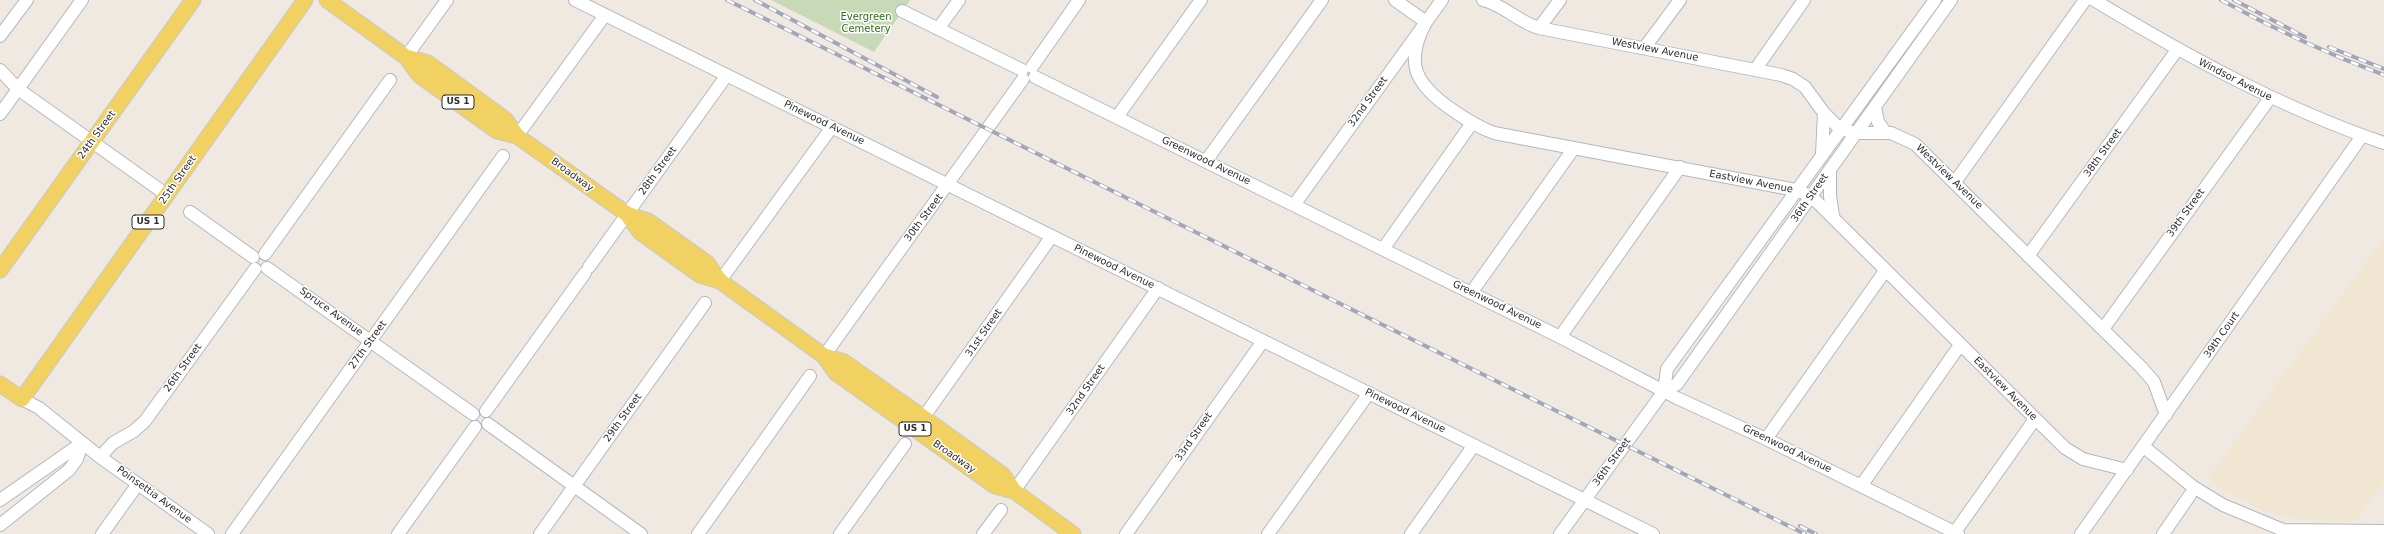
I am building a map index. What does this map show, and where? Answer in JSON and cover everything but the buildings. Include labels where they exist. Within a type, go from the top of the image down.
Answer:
[{"type":"main road","name":"24th Street","points":[[0,270],[193,0]]},
{"type":"main road","name":"25th Street","points":[[22,400],[305,0]]},
{"type":"main road","name":"Broadway","points":[[327,0],[406,57],[419,75],[480,119],[497,131],[518,136],[627,214],[648,221],[707,263],[720,282],[824,356],[836,373],[920,424],[995,486],[1014,491],[1073,534]]},
{"type":"main road","points":[[0,384],[22,400]]},
{"type":"street","points":[[0,36],[27,0]]},
{"type":"street","points":[[0,114],[82,0]]},
{"type":"street","points":[[406,57],[447,0]]},
{"type":"street","name":"Pinewood Avenue","points":[[576,0],[1653,534]]},
{"type":"street","points":[[938,29],[959,0]]},
{"type":"street","name":"30th Street","points":[[824,356],[949,185],[1079,0]]},
{"type":"street","points":[[1117,117],[1201,0]]},
{"type":"street","points":[[1206,161],[1322,0]]},
{"type":"street","points":[[1395,0],[1426,22]]},
{"type":"street","name":"32nd Street","points":[[1294,205],[1442,0]]},
{"type":"street","name":"Westview Avenue","points":[[1482,0],[1495,4],[1522,22],[1539,28],[1645,47],[1793,79],[1814,97],[1824,113],[1840,129],[1856,133],[1884,132],[1909,140],[1955,182],[2154,382],[2166,415]]},
{"type":"street","points":[[1539,28],[1560,0]]},
{"type":"street","points":[[1645,47],[1680,0]]},
{"type":"street","points":[[1755,70],[1804,0]]},
{"type":"street","name":"36th Street","points":[[1664,391],[1667,369],[1935,0]]},
{"type":"street","name":"36th Street","points":[[1560,534],[1664,391],[1677,384],[1951,0]]},
{"type":"street","points":[[1955,182],[2086,0]]},
{"type":"street","name":"Windsor Avenue","points":[[2094,0],[2177,50],[2270,98],[2362,136],[2384,143]]},
{"type":"street","name":"Greenwood Avenue","points":[[902,11],[1560,337],[1664,391],[1766,439],[1957,533]]},
{"type":"street","points":[[518,136],[605,15]]},
{"type":"street","name":"Eastview Avenue","points":[[1426,22],[1417,39],[1414,51],[1418,77],[1434,97],[1472,123],[1494,133],[1680,167],[1767,186],[1796,190],[1812,196],[1820,202],[1885,271],[2065,448],[2077,457],[2127,470]]},
{"type":"street","name":"38th Street","points":[[2028,256],[2177,50]]},
{"type":"street","points":[[0,70],[18,89],[167,195]]},
{"type":"street","name":"28th Street","points":[[486,411],[727,75]]},
{"type":"street","points":[[258,264],[269,261],[265,254],[390,80]]},
{"type":"street","name":"39th Street","points":[[2102,329],[2270,98]]},
{"type":"street","points":[[1875,107],[1878,122],[1884,132]]},
{"type":"street","points":[[1822,154],[1824,113]]},
{"type":"street","points":[[1383,249],[1472,123]]},
{"type":"street","points":[[720,282],[832,127]]},
{"type":"street","name":"39th Court","points":[[2081,534],[2144,447],[2362,136]]},
{"type":"street","points":[[1471,293],[1574,148]]},
{"type":"street","name":"27th Street","points":[[232,534],[503,156]]},
{"type":"street","points":[[1560,337],[1680,167]]},
{"type":"street","points":[[1830,169],[1830,196],[1833,217]]},
{"type":"street","points":[[1767,186],[1778,201],[1778,215]]},
{"type":"street","name":"Spruce Avenue","points":[[190,212],[258,264],[371,341],[473,414]]},
{"type":"street","name":"31st Street","points":[[920,424],[1052,236]]},
{"type":"street","name":"26th Street","points":[[100,457],[113,443],[134,431],[145,421],[258,264]]},
{"type":"street","points":[[1766,439],[1885,271]]},
{"type":"street","name":"32nd Street","points":[[1014,491],[1158,288]]},
{"type":"street","name":"29th Street","points":[[540,534],[705,303]]},
{"type":"street","name":"33rd Street","points":[[1126,534],[1263,341]]},
{"type":"street","points":[[1861,486],[1960,345]]},
{"type":"street","points":[[698,534],[810,376]]},
{"type":"street","points":[[1268,534],[1369,393]]},
{"type":"street","name":"Poinsettia Avenue","points":[[22,400],[35,414],[64,435],[82,443],[208,534]]},
{"type":"street","points":[[478,410],[486,411],[489,416],[488,424],[480,428],[475,426],[471,419],[473,414],[478,410]]},
{"type":"street","points":[[1957,533],[2035,419]]},
{"type":"street","points":[[488,424],[641,534]]},
{"type":"street","points":[[398,534],[475,426]]},
{"type":"street","points":[[0,500],[82,443]]},
{"type":"street","points":[[0,525],[70,470],[78,459],[82,443]]},
{"type":"street","points":[[840,534],[905,444]]},
{"type":"street","points":[[1411,534],[1474,445]]},
{"type":"street","points":[[2144,447],[2192,486],[2223,505],[2282,532],[2384,532]]},
{"type":"street","points":[[102,534],[138,484]]},
{"type":"street","points":[[2163,534],[2190,495]]},
{"type":"street","points":[[983,534],[1001,510]]},
{"type":"shaded area","points":[[2384,238],[2384,482],[2356,521],[2309,520],[2283,516],[2256,507],[2226,492],[2208,478]]},
{"type":"green space","name":"Evergreen Cemetery","points":[[771,0],[910,0],[874,52]]},
{"type":"railway","points":[[727,0],[1805,534]]},
{"type":"railway","points":[[755,0],[937,97]]},
{"type":"railway","points":[[2221,0],[2301,40],[2384,75]]},
{"type":"railway","points":[[2234,0],[2305,37]]},
{"type":"railway","points":[[2329,47],[2384,69]]},
{"type":"railway","points":[[1800,526],[1816,534]]}]
